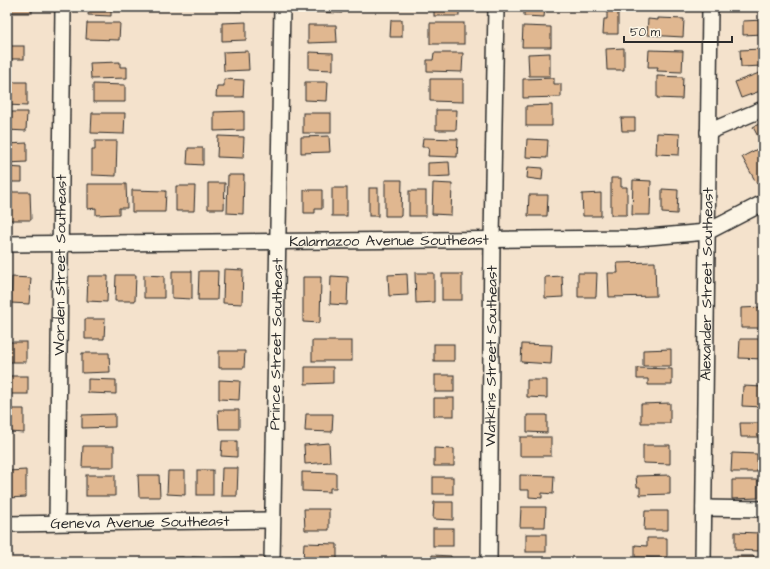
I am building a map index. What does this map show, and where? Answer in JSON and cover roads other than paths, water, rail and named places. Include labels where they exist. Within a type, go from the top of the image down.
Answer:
[{"type":"street","name":"Worden Street Southeast","points":[[57,523],[63,7]]},
{"type":"street","name":"Prince Street Southeast","points":[[272,562],[282,7]]},
{"type":"street","name":"Watkins Street Southeast","points":[[489,562],[496,7]]},
{"type":"street","name":"Alexander Street Southeast","points":[[703,562],[710,7]]},
{"type":"street","points":[[708,132],[763,109]]},
{"type":"street","name":"Kalamazoo Avenue Southeast","points":[[7,244],[278,240],[638,238],[707,232],[763,203]]},
{"type":"street","points":[[704,508],[763,509]]},
{"type":"street","name":"Geneva Avenue Southeast","points":[[7,524],[272,520]]}]
